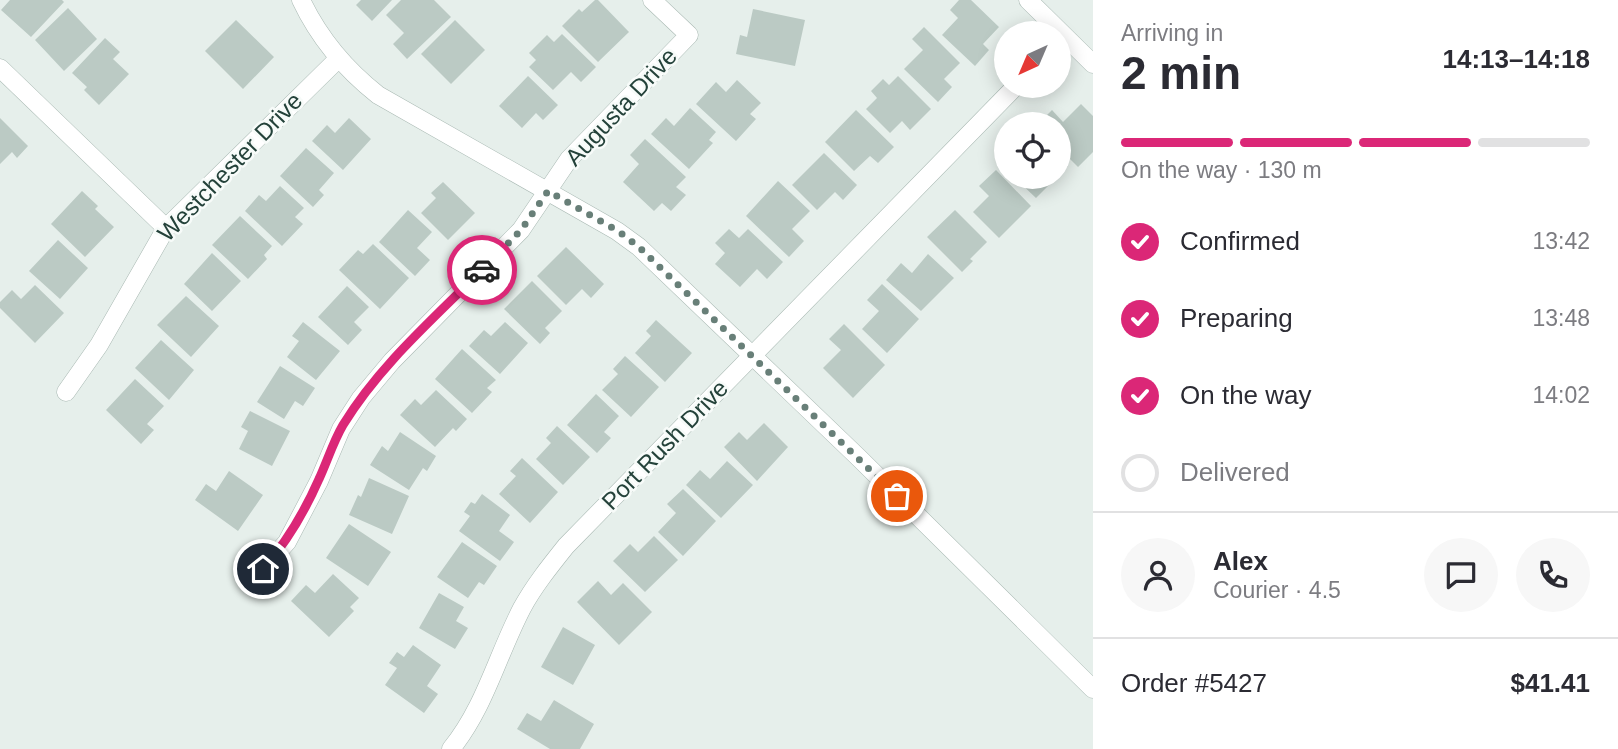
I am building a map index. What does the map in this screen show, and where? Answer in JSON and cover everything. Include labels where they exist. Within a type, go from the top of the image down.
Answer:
[{"type":"street","points":[[301,0],[324,41],[358,79],[378,94],[618,231],[639,247],[1093,689]]},
{"type":"street","name":"Augusta Drive","points":[[253,580],[287,542],[319,481],[341,429],[360,398],[392,361],[521,230],[569,159],[689,35],[652,0]]},
{"type":"street","points":[[1028,0],[1046,21]]},
{"type":"street","points":[[1071,47],[1093,64]]},
{"type":"street","name":"Westchester Drive","points":[[66,393],[99,345],[166,228],[339,58]]},
{"type":"street","points":[[0,68],[166,228]]},
{"type":"street","name":"Port Rush Drive","points":[[451,749],[474,718],[522,609],[546,570],[1004,98]]},
{"type":"building","points":[[10,0],[64,2],[31,37],[1,10]]},
{"type":"building","points":[[361,0],[392,0],[372,21],[356,5]]},
{"type":"building","points":[[401,0],[434,0],[451,17],[407,59],[393,44],[404,33],[386,15]]},
{"type":"building","points":[[595,0],[629,32],[598,62],[562,26],[579,9],[582,12]]},
{"type":"building","points":[[959,0],[971,0],[994,22],[994,32],[983,44],[989,50],[975,66],[942,35],[958,18],[950,10]]},
{"type":"building","points":[[68,8],[97,39],[64,71],[35,40]]},
{"type":"building","points":[[753,9],[805,20],[795,66],[736,54],[740,35],[747,37]]},
{"type":"building","points":[[236,20],[274,57],[243,89],[205,51]]},
{"type":"building","points":[[455,20],[485,50],[451,84],[421,54]]},
{"type":"building","points":[[924,27],[960,63],[944,79],[952,87],[938,102],[904,69],[923,50],[912,39]]},
{"type":"building","points":[[562,34],[596,67],[581,82],[571,72],[553,90],[529,67],[536,60],[529,53],[547,35],[554,42]]},
{"type":"building","points":[[105,38],[120,52],[113,59],[129,74],[99,105],[84,90],[87,87],[72,73]]},
{"type":"building","points":[[528,76],[558,105],[543,120],[536,113],[522,128],[499,106]]},
{"type":"building","points":[[898,76],[931,109],[910,130],[902,121],[890,133],[866,109],[877,98],[871,91],[883,79],[889,85]]},
{"type":"building","points":[[737,80],[761,103],[750,114],[756,119],[736,141],[696,104],[716,82],[726,92]]},
{"type":"building","points":[[1081,104],[1093,116],[1093,152],[1078,167],[1071,160],[1071,114]]},
{"type":"building","points":[[690,108],[716,132],[709,140],[713,143],[689,169],[651,134],[666,118],[674,126]]},
{"type":"building","points":[[856,110],[894,147],[878,163],[870,156],[854,171],[825,142]]},
{"type":"building","points":[[0,118],[28,146],[17,158],[12,152],[0,164]]},
{"type":"building","points":[[349,118],[371,139],[343,170],[312,141],[327,125],[335,133]]},
{"type":"building","points":[[645,139],[686,177],[676,187],[686,195],[671,211],[662,203],[654,211],[623,182],[639,164],[630,155]]},
{"type":"building","points":[[306,148],[334,173],[319,190],[324,195],[313,207],[280,176]]},
{"type":"building","points":[[824,153],[857,185],[843,200],[835,192],[817,210],[792,185]]},
{"type":"building","points":[[994,172],[994,189],[1014,189],[1031,206],[999,238],[973,212],[989,196],[979,186]]},
{"type":"building","points":[[778,181],[810,211],[792,229],[804,241],[789,257],[746,216]]},
{"type":"building","points":[[443,182],[475,213],[448,240],[421,213],[436,198],[431,193]]},
{"type":"building","points":[[280,186],[304,208],[295,217],[303,224],[282,246],[245,211],[259,195],[266,201]]},
{"type":"building","points":[[1027,189],[1045,189],[1036,198]]},
{"type":"building","points":[[82,191],[98,206],[95,209],[114,227],[85,257],[51,224]]},
{"type":"building","points":[[408,210],[432,232],[417,248],[430,260],[415,276],[379,242]]},
{"type":"building","points":[[955,210],[987,242],[970,259],[973,261],[962,272],[927,237]]},
{"type":"building","points":[[240,216],[272,246],[264,255],[267,259],[248,279],[212,245]]},
{"type":"building","points":[[729,229],[739,238],[748,229],[783,262],[767,279],[757,269],[740,287],[715,264],[725,253],[715,243]]},
{"type":"building","points":[[58,240],[88,268],[60,299],[29,271]]},
{"type":"building","points":[[373,244],[409,278],[380,309],[339,270],[358,250],[363,254]]},
{"type":"building","points":[[566,247],[604,284],[591,298],[582,289],[566,305],[537,276]]},
{"type":"building","points":[[212,253],[241,281],[212,311],[184,284]]},
{"type":"building","points":[[928,254],[954,278],[921,311],[886,280],[901,263],[912,273]]},
{"type":"building","points":[[532,281],[562,311],[545,328],[550,333],[540,344],[504,309]]},
{"type":"building","points":[[882,284],[919,319],[887,353],[862,329],[879,311],[867,300]]},
{"type":"building","points":[[35,285],[64,313],[35,343],[0,308],[0,302],[12,290],[21,299]]},
{"type":"building","points":[[347,286],[369,307],[354,322],[362,330],[348,345],[318,317]]},
{"type":"building","points":[[186,296],[219,326],[191,357],[157,325]]},
{"type":"building","points":[[656,320],[692,353],[665,382],[635,353],[651,336],[646,331]]},
{"type":"building","points":[[303,322],[340,351],[316,380],[287,357],[299,341],[292,336]]},
{"type":"building","points":[[505,322],[528,343],[500,374],[469,346],[484,330],[491,336]]},
{"type":"building","points":[[844,324],[885,365],[853,398],[823,368],[841,350],[829,339]]},
{"type":"building","points":[[161,340],[194,370],[169,400],[135,368]]},
{"type":"building","points":[[462,349],[496,380],[487,388],[492,392],[472,413],[435,379]]},
{"type":"building","points":[[625,356],[659,387],[631,417],[602,390],[618,374],[613,369]]},
{"type":"building","points":[[280,366],[315,388],[303,406],[295,401],[284,419],[257,402]]},
{"type":"building","points":[[135,379],[164,406],[147,424],[154,430],[141,444],[106,410]]},
{"type":"building","points":[[436,390],[467,419],[456,431],[453,428],[435,447],[400,415],[415,399],[421,405]]},
{"type":"building","points":[[596,394],[619,416],[604,432],[611,438],[597,453],[567,425]]},
{"type":"building","points":[[250,411],[290,431],[272,466],[239,449],[248,431],[241,427]]},
{"type":"building","points":[[764,423],[788,447],[757,481],[724,447],[739,432],[747,440]]},
{"type":"building","points":[[557,426],[590,457],[563,485],[536,459],[551,443],[546,438]]},
{"type":"building","points":[[400,432],[436,456],[427,471],[423,468],[409,490],[370,465],[382,446],[388,451]]},
{"type":"building","points":[[522,458],[558,492],[530,523],[499,494],[516,476],[510,471]]},
{"type":"building","points":[[727,461],[753,485],[721,518],[686,485],[700,470],[710,479]]},
{"type":"building","points":[[229,471],[263,495],[238,531],[195,500],[206,484],[216,491]]},
{"type":"building","points":[[369,478],[409,496],[392,534],[349,515]]},
{"type":"building","points":[[683,489],[716,521],[683,556],[658,532],[676,513],[667,504]]},
{"type":"building","points":[[482,494],[510,515],[499,531],[514,542],[500,561],[459,531],[470,516],[464,512],[471,502],[475,504]]},
{"type":"building","points":[[349,524],[391,552],[368,586],[326,558]]},
{"type":"building","points":[[654,536],[678,560],[645,592],[613,561],[630,544],[638,552]]},
{"type":"building","points":[[462,542],[497,566],[484,585],[479,582],[468,598],[437,577]]},
{"type":"building","points":[[333,574],[359,598],[350,607],[354,611],[329,637],[291,601],[306,585],[315,593]]},
{"type":"building","points":[[598,581],[611,595],[623,583],[652,612],[619,645],[577,602]]},
{"type":"building","points":[[439,593],[464,607],[456,621],[468,628],[455,649],[419,628]]},
{"type":"building","points":[[563,627],[595,645],[573,685],[541,667]]},
{"type":"building","points":[[413,645],[441,665],[427,686],[438,694],[424,713],[385,685],[397,668],[389,663],[397,652],[404,657]]},
{"type":"building","points":[[554,700],[594,724],[580,749],[550,749],[517,729],[527,713],[541,721]]},
{"type":"way so far","points":[[482,270],[521,230],[548,191],[618,231],[639,247],[897,496]]},
{"type":"route","points":[[263,569],[287,542],[299,521],[341,429],[360,398],[392,361],[482,270]]}]
